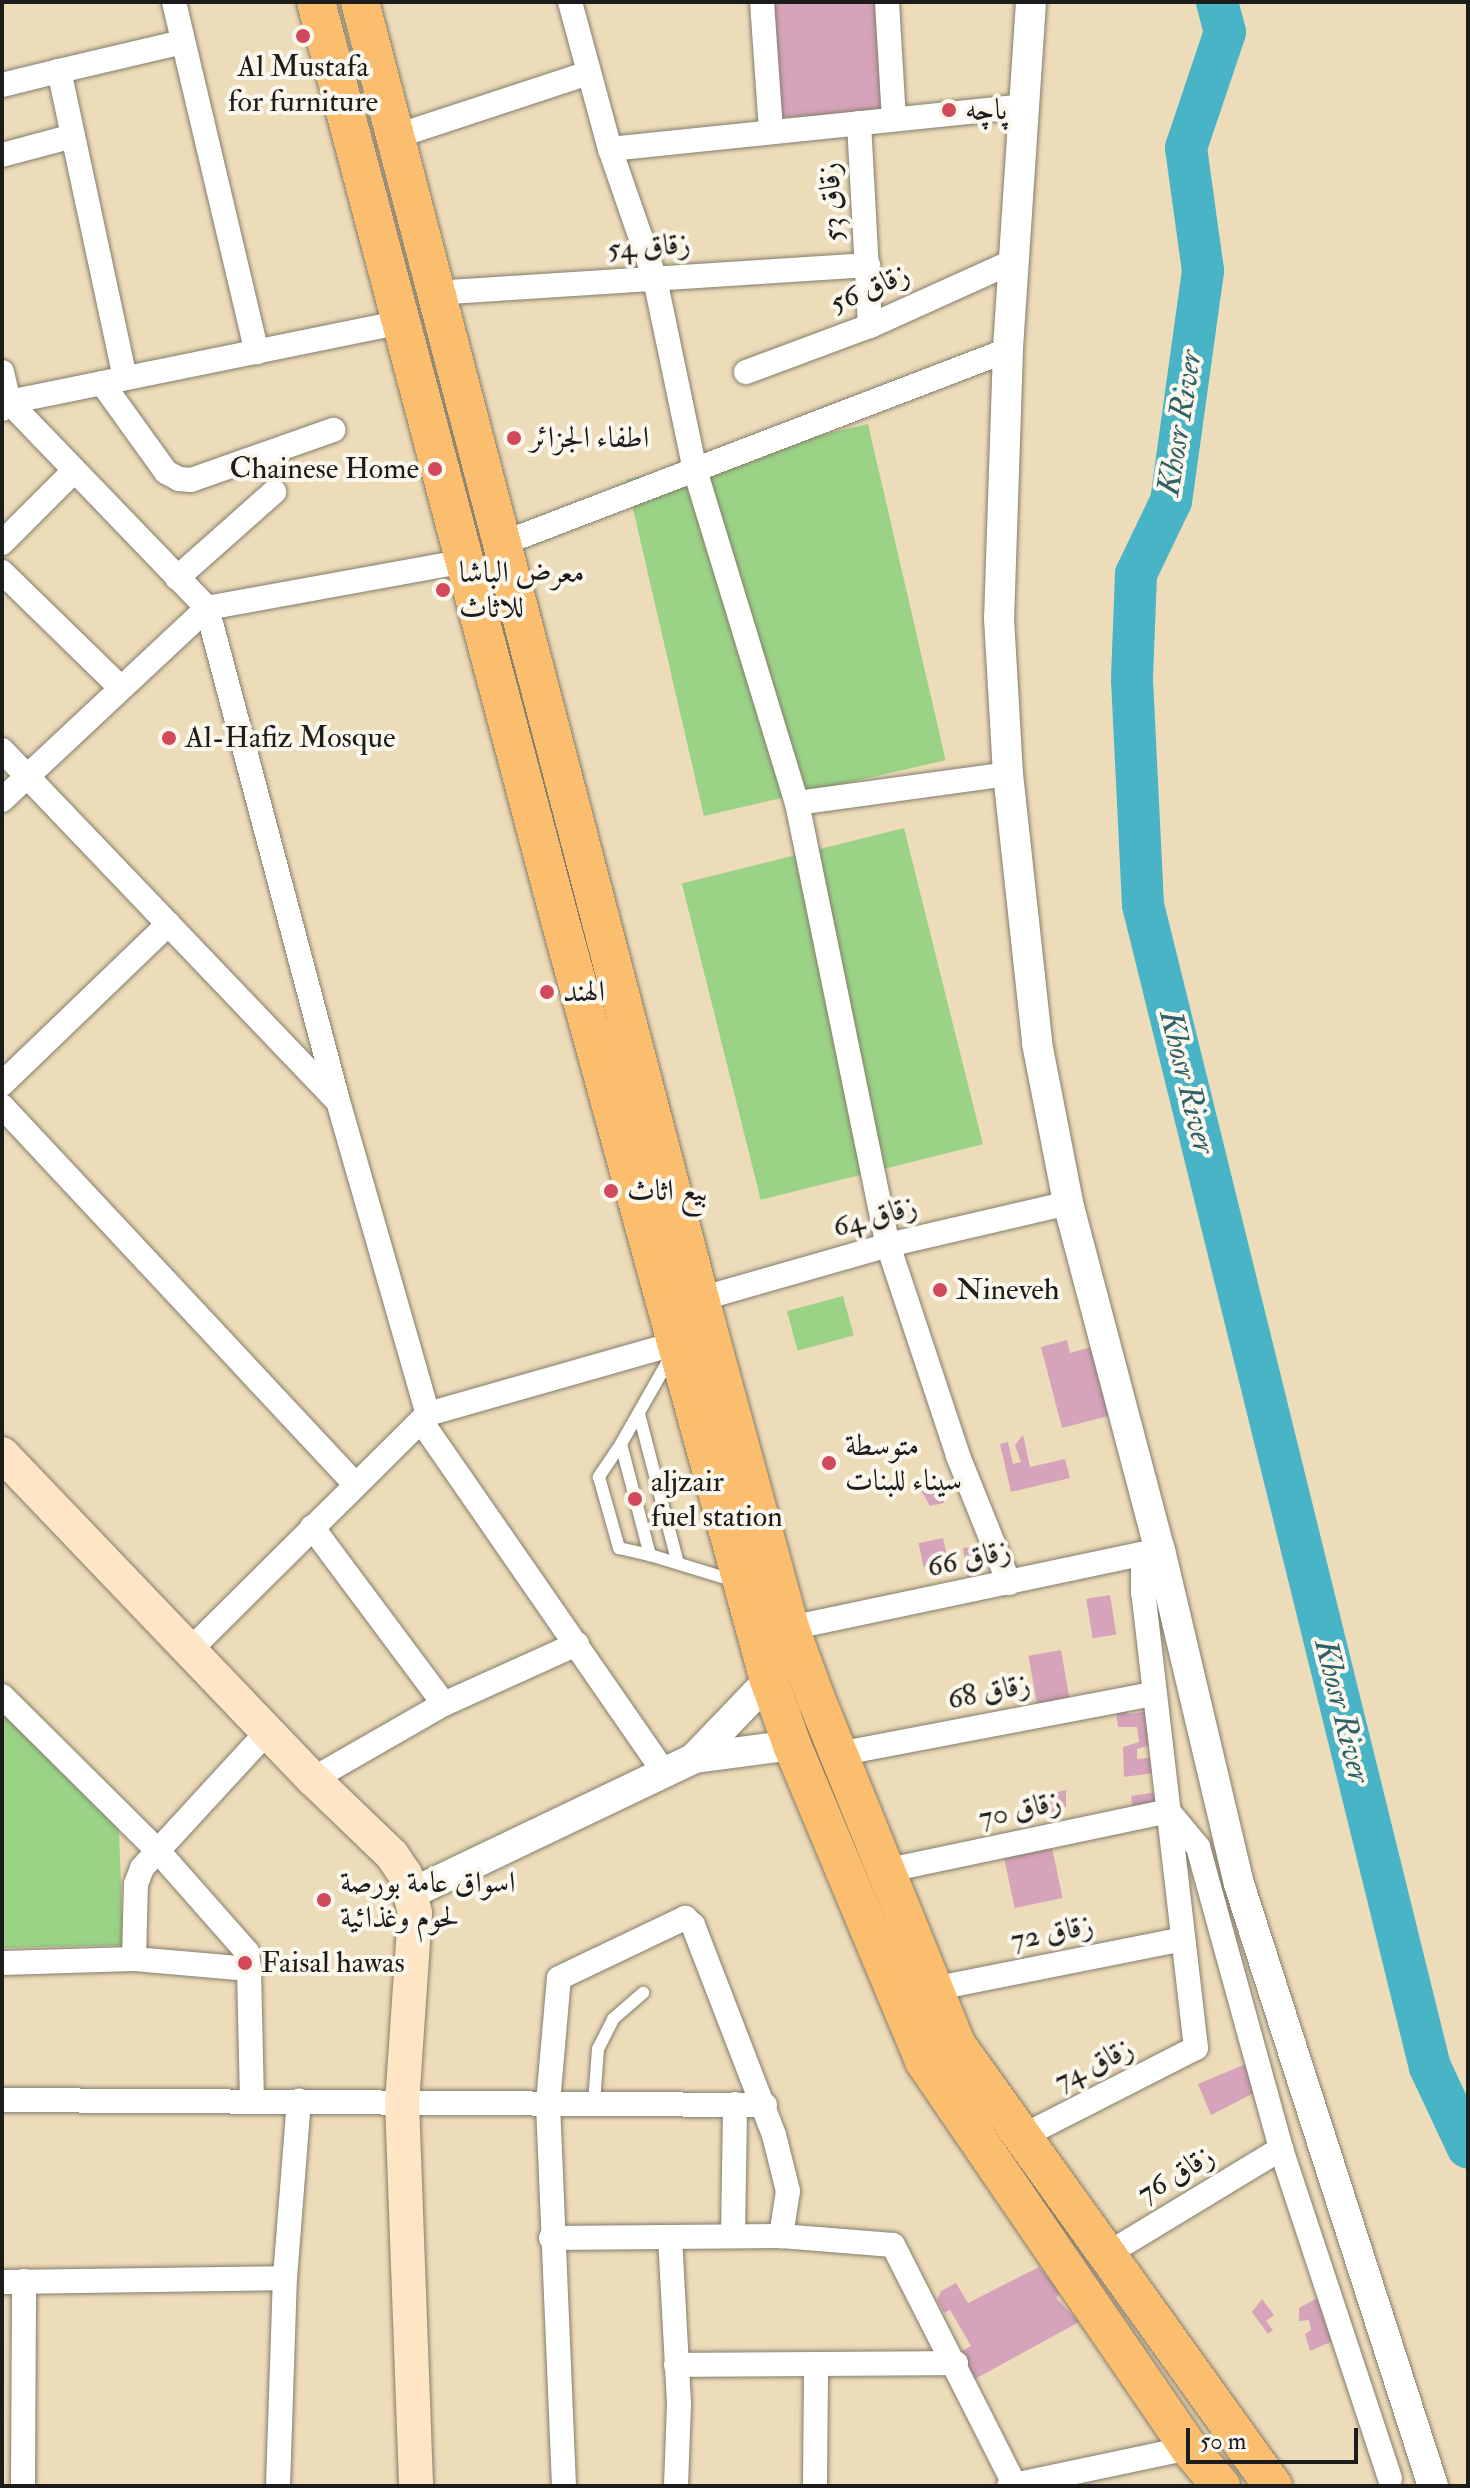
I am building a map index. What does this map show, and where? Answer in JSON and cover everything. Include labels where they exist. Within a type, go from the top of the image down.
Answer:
[{"type":"main road","points":[[316,2],[769,1680],[792,1745],[924,2061],[1189,2448],[1221,2486]]},
{"type":"main road","points":[[360,2],[700,1299],[790,1628],[884,1871],[956,2044],[1104,2256],[1273,2486]]},
{"type":"main road","points":[[2,1454],[267,1732],[392,1855],[412,1893],[415,1933],[402,2102],[416,2486]]},
{"type":"street","points":[[174,2],[257,352]]},
{"type":"street","points":[[570,2],[610,149],[655,279],[695,470],[797,803],[888,1245],[958,1456],[1009,1583]]},
{"type":"street","points":[[762,2],[771,132]]},
{"type":"street","points":[[887,2],[894,119]]},
{"type":"street","points":[[1031,2],[1008,350],[999,618],[1008,774],[1037,1043],[1068,1203],[1160,1550],[1239,1884],[1433,2486]]},
{"type":"street","points":[[2,85],[183,42]]},
{"type":"street","points":[[59,71],[73,136],[113,380],[166,472],[179,479],[191,480],[333,430]]},
{"type":"street","points":[[394,137],[589,73]]},
{"type":"street","points":[[610,149],[1024,106]]},
{"type":"street","name":"زقاق 53","points":[[859,123],[870,326]]},
{"type":"street","points":[[2,155],[73,136]]},
{"type":"street","name":"زقاق 56","points":[[746,372],[870,326],[1016,260]]},
{"type":"street","name":"زقاق 54","points":[[434,293],[868,265]]},
{"type":"street","points":[[5,406],[113,380],[401,322]]},
{"type":"street","points":[[501,544],[1008,350]]},
{"type":"street","points":[[2,372],[5,406],[207,608],[425,1418],[664,1772]]},
{"type":"street","points":[[2,543],[73,472]]},
{"type":"street","points":[[177,578],[274,492]]},
{"type":"street","points":[[2,800],[207,608],[465,561]]},
{"type":"street","points":[[2,572],[121,688]]},
{"type":"street","points":[[2,750],[338,1101]]},
{"type":"street","points":[[797,803],[1008,774]]},
{"type":"street","points":[[2,1084],[168,924]]},
{"type":"street","points":[[2,1106],[355,1484]]},
{"type":"street","name":"زقاق 64","points":[[700,1299],[888,1245],[1068,1203]]},
{"type":"street","points":[[189,1651],[425,1418],[678,1343]]},
{"type":"street","points":[[312,1527],[444,1704]]},
{"type":"street","points":[[1160,1550],[1143,1572],[1153,1694],[1183,1939]]},
{"type":"street","name":"زقاق 66","points":[[790,1628],[1160,1550]]},
{"type":"street","points":[[313,1779],[444,1704],[577,1644]]},
{"type":"street","points":[[695,1758],[769,1680]]},
{"type":"street","name":"زقاق 68","points":[[838,1754],[1153,1694]]},
{"type":"street","points":[[2,1696],[158,1851],[247,1952],[252,2101]]},
{"type":"street","points":[[134,1959],[136,1884],[158,1851],[267,1732]]},
{"type":"street","points":[[412,1893],[695,1758],[792,1745]]},
{"type":"street","points":[[1168,1811],[1198,1847],[1281,2149],[1390,2478]]},
{"type":"street","name":"زقاق 70","points":[[884,1871],[1168,1811]]},
{"type":"street","points":[[564,2486],[551,2238],[548,2103],[559,1978],[685,1918],[693,1925],[765,2105],[788,2191],[781,2236]]},
{"type":"street","name":"زقاق 72","points":[[933,1989],[1183,1939]]},
{"type":"street","name":"زقاق 74","points":[[1021,2137],[1196,2048],[1183,1939]]},
{"type":"street","points":[[2,1963],[134,1959],[249,1969]]},
{"type":"street","points":[[2,2100],[765,2105]]},
{"type":"street","points":[[278,2486],[285,2278],[299,2101]]},
{"type":"street","points":[[733,2236],[735,2104]]},
{"type":"street","name":"زقاق 76","points":[[1104,2256],[1281,2149]]},
{"type":"street","points":[[551,2238],[781,2236],[893,2245],[956,2363],[1012,2485],[1094,2477],[1189,2448]]},
{"type":"street","points":[[670,2237],[676,2365],[676,2486]]},
{"type":"street","points":[[23,2486],[13,2282],[285,2278]]},
{"type":"street","points":[[676,2365],[956,2363]]},
{"type":"street","points":[[815,2486],[816,2364]]},
{"type":"lane","points":[[678,1343],[639,1414],[599,1477],[619,1548],[677,1560],[745,1585]]},
{"type":"lane","points":[[639,1414],[677,1560]]},
{"type":"lane","points":[[621,1444],[650,1555]]},
{"type":"lane","points":[[594,2103],[598,2049],[613,2019],[643,1993]]},
{"type":"green space","points":[[868,424],[946,760],[704,816],[626,480]]},
{"type":"green space","points":[[904,828],[983,1144],[761,1200],[682,883]]},
{"type":"green space","points":[[843,1296],[854,1336],[798,1351],[787,1311]]},
{"type":"green space","points":[[2,1711],[119,1827],[123,1945],[2,1948]]},
{"type":"building","points":[[775,2],[882,2],[882,117],[775,117]]},
{"type":"building","points":[[1067,1340],[1070,1353],[1095,1346],[1112,1415],[1062,1428],[1041,1347]]},
{"type":"building","points":[[1023,1435],[1030,1467],[1065,1459],[1070,1478],[1011,1492],[1000,1444],[1008,1442],[1013,1464],[1021,1462],[1015,1445]]},
{"type":"building","points":[[935,1477],[944,1503],[930,1506],[917,1483]]},
{"type":"building","points":[[943,1538],[948,1561],[924,1567],[919,1543]]},
{"type":"building","points":[[986,1545],[988,1562],[971,1564],[973,1577],[967,1577],[963,1548]]},
{"type":"building","points":[[1110,1595],[1116,1635],[1093,1638],[1086,1599]]},
{"type":"building","points":[[1061,1650],[1070,1700],[1037,1706],[1029,1656]]},
{"type":"building","points":[[1127,1710],[1129,1714],[1150,1711],[1154,1744],[1137,1749],[1137,1759],[1158,1757],[1165,1807],[1133,1812],[1131,1796],[1157,1792],[1154,1773],[1124,1777],[1123,1747],[1139,1742],[1137,1727],[1118,1727],[1116,1711]]},
{"type":"building","points":[[1066,1790],[1066,1807],[1049,1813],[1046,1795]]},
{"type":"building","points":[[1052,1848],[1063,1898],[1015,1908],[1004,1858]]},
{"type":"building","points":[[1248,2063],[1254,2093],[1211,2115],[1198,2084]]},
{"type":"building","points":[[1039,2267],[1060,2292],[1056,2298],[1079,2322],[975,2379],[960,2352],[971,2346],[950,2310],[944,2313],[937,2300],[941,2291],[956,2283],[968,2303]]},
{"type":"building","points":[[1319,2297],[1335,2340],[1310,2351],[1305,2334],[1311,2330],[1309,2320],[1299,2321],[1299,2308]]},
{"type":"building","points":[[1262,2299],[1274,2315],[1266,2321],[1273,2330],[1268,2334],[1252,2312]]},
{"type":"waterway","name":"Khosr River","points":[[1217,2],[1225,32],[1186,148],[1203,271],[1171,501],[1136,574],[1132,680],[1143,905],[1430,2067],[1468,2148]]},
{"type":"place","name":"Al Mustafa for furniture","points":[[303,36]]},
{"type":"place","name":"پاچه","points":[[949,110]]},
{"type":"place","name":"اطفاء الجزائر","points":[[514,438]]},
{"type":"place","name":"Chainese Home","points":[[435,469]]},
{"type":"place","name":"معرض الباشا للاثاث","points":[[443,590]]},
{"type":"place","name":"Al-Hafiz Mosque","points":[[169,738]]},
{"type":"place","name":"الهند","points":[[547,992]]},
{"type":"place","name":"بيع اثاث","points":[[611,1191]]},
{"type":"place","name":"Nineveh","points":[[940,1290]]},
{"type":"place","name":"متوسطة سيناء للبنات","points":[[829,1463]]},
{"type":"place","name":"aljzair fuel station","points":[[635,1499]]},
{"type":"place","name":"اسواق عامة بورصة لحوم وغذائية","points":[[324,1900]]},
{"type":"place","name":"Faisal hawas","points":[[245,1963]]}]
